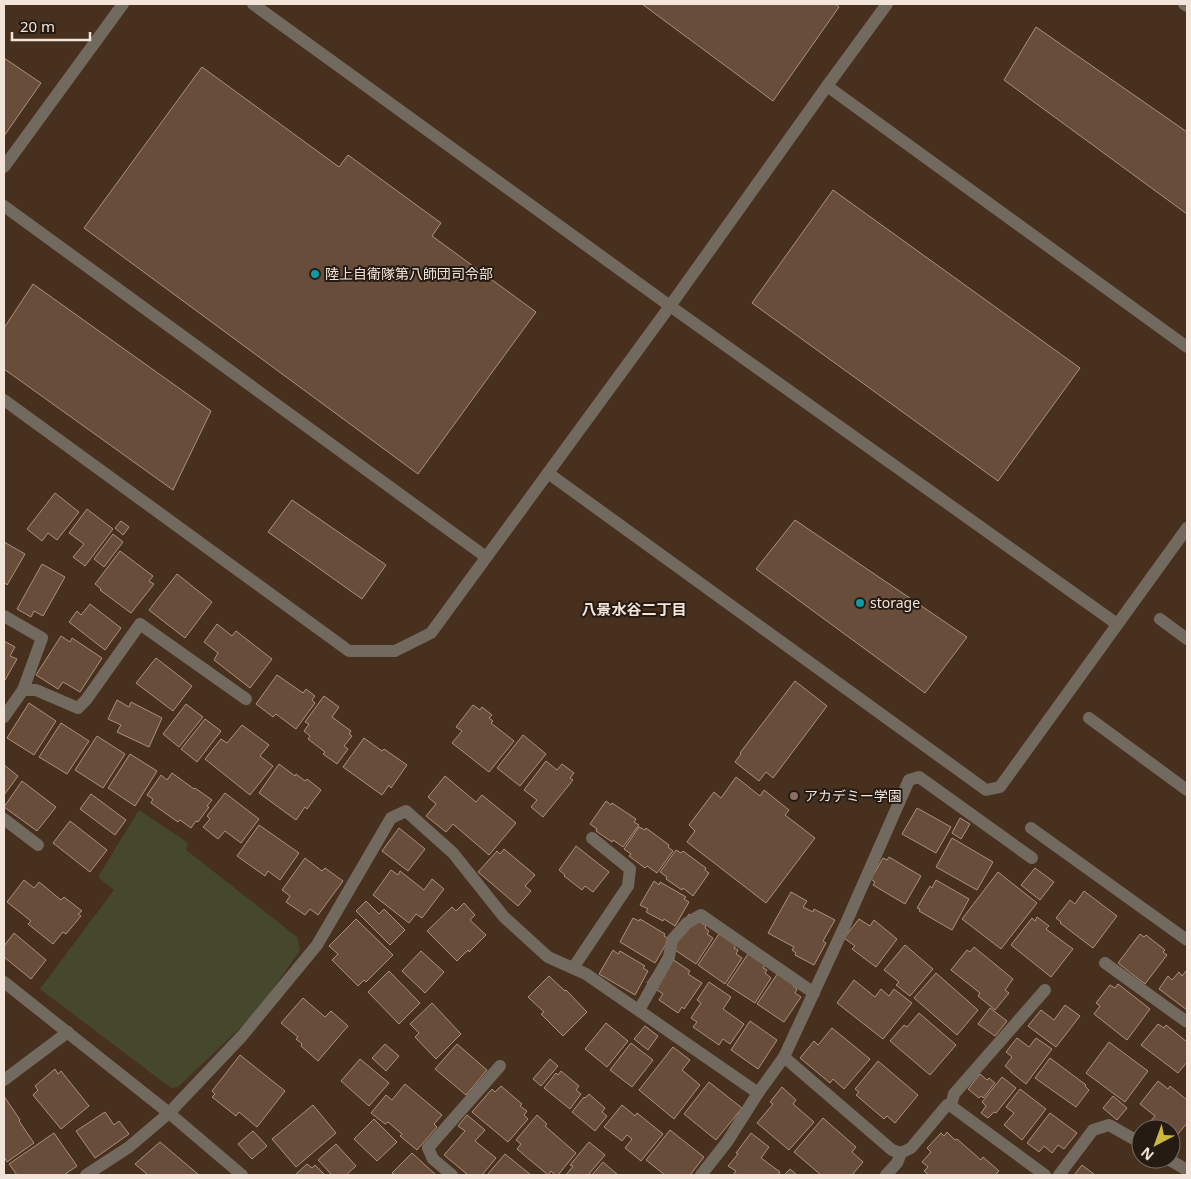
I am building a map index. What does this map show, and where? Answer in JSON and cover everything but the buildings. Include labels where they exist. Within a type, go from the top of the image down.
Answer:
[{"type":"street","points":[[4,167],[123,4]]},
{"type":"street","points":[[252,4],[670,306],[1117,624]]},
{"type":"street","points":[[4,400],[349,652],[395,651],[431,633],[670,306],[887,4]]},
{"type":"street","points":[[827,86],[1187,347]]},
{"type":"street","points":[[4,206],[486,557]]},
{"type":"street","points":[[548,473],[986,790],[1000,787],[1187,528]]},
{"type":"street","points":[[4,616],[42,638],[23,690],[4,717]]},
{"type":"street","points":[[1160,618],[1187,639]]},
{"type":"street","points":[[23,690],[36,690],[78,708],[86,700],[140,624],[246,699]]},
{"type":"street","points":[[1089,718],[1187,790]]},
{"type":"street","points":[[701,1175],[727,1142],[758,1093],[784,1057],[910,780],[919,777],[1032,858]]},
{"type":"street","points":[[86,1175],[129,1147],[169,1113],[242,1036],[317,945],[392,818],[406,811],[453,853],[504,917],[548,957],[586,974],[758,1093]]},
{"type":"street","points":[[4,819],[38,845]]},
{"type":"street","points":[[1031,828],[1187,940]]},
{"type":"street","points":[[574,968],[628,886],[630,868],[592,838]]},
{"type":"street","points":[[639,1010],[670,957],[672,940],[687,923],[701,915],[814,993]]},
{"type":"street","points":[[1105,963],[1187,1022]]},
{"type":"street","points":[[4,982],[169,1113],[242,1175]]},
{"type":"street","points":[[951,1106],[954,1094],[1045,990]]},
{"type":"street","points":[[4,1080],[68,1032]]},
{"type":"street","points":[[784,1057],[892,1150],[901,1153]]},
{"type":"street","points":[[452,1175],[433,1159],[428,1148],[500,1066]]},
{"type":"street","points":[[886,1175],[897,1163],[901,1153],[910,1148],[947,1105],[951,1106],[1045,1175]]},
{"type":"street","points":[[1059,1175],[1093,1130],[1109,1125],[1131,1137]]},
{"type":"green space","points":[[139,810],[188,843],[186,850],[297,937],[300,950],[266,999],[242,1026],[178,1087],[171,1088],[40,989],[114,890],[98,877]]},
{"type":"place","name":"陸上自衛隊第八師団司令部","points":[[315,274]]},
{"type":"place","name":"storage","points":[[860,603]]},
{"type":"place","name":"アカデミー学園","points":[[794,796]]},
{"type":"district","name":"八景水谷二丁目","points":[[634,610]]}]
